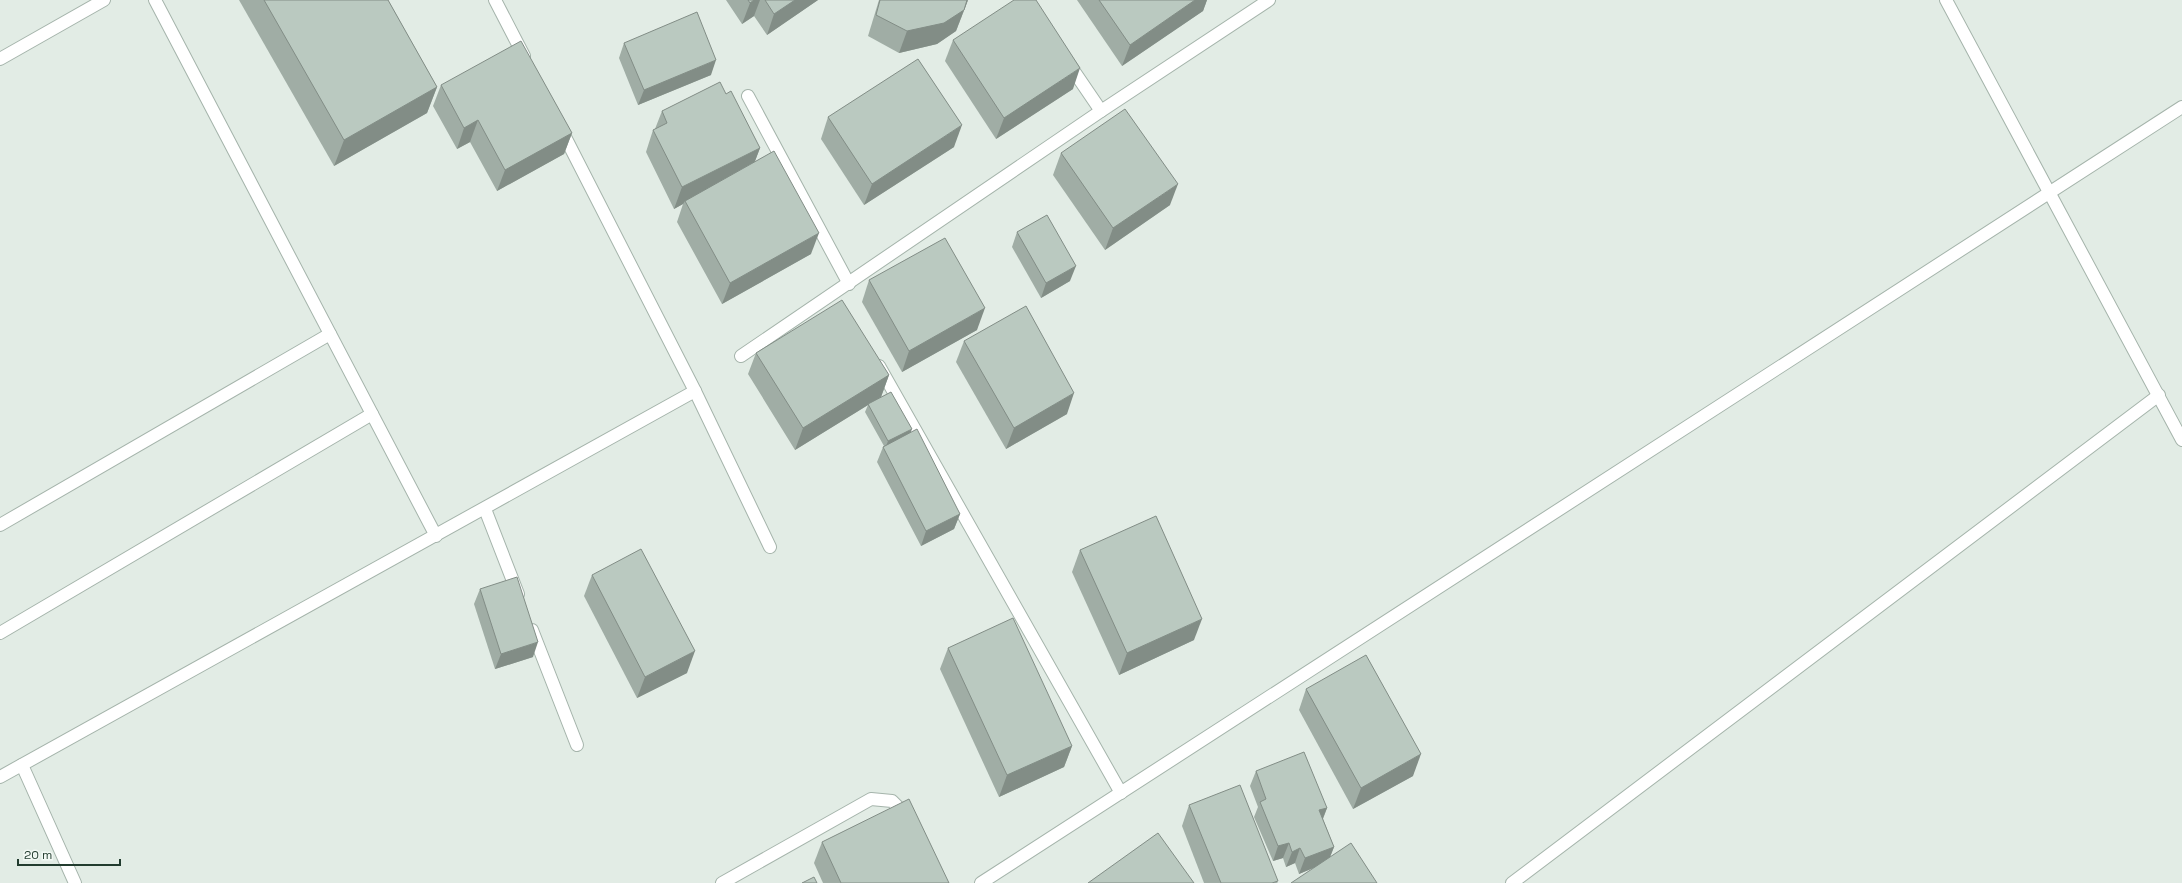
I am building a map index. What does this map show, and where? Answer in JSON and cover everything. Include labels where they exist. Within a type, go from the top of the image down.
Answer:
[{"type":"street","points":[[0,59],[104,0]]},
{"type":"street","points":[[155,0],[436,536]]},
{"type":"street","points":[[496,0],[528,64]]},
{"type":"street","points":[[742,356],[839,295],[849,284],[1101,111],[1270,0]]},
{"type":"street","points":[[1946,0],[2159,394],[2182,440]]},
{"type":"street","points":[[1060,52],[1101,111]]},
{"type":"street","points":[[748,96],[849,284]]},
{"type":"street","points":[[980,883],[2182,107]]},
{"type":"street","points":[[557,121],[695,391],[770,547]]},
{"type":"street","points":[[0,525],[330,334]]},
{"type":"street","points":[[872,353],[1121,793]]},
{"type":"street","points":[[0,777],[695,391]]},
{"type":"street","points":[[1512,883],[2159,394]]},
{"type":"street","points":[[0,633],[372,414]]},
{"type":"street","points":[[485,509],[522,605]]},
{"type":"street","points":[[528,620],[577,745]]},
{"type":"street","points":[[22,765],[75,883]]},
{"type":"street","points":[[722,883],[871,799],[892,801],[907,816],[915,830]]},
{"type":"building","points":[[264,0],[388,0],[437,87],[344,140]]},
{"type":"building","points":[[765,0],[795,0],[774,14]]},
{"type":"building","points":[[880,0],[967,0],[964,10],[944,23],[907,31],[876,15]]},
{"type":"building","points":[[1014,0],[1036,0],[1080,68],[1004,118],[953,40]]},
{"type":"building","points":[[1099,0],[1195,0],[1130,45]]},
{"type":"building","points":[[697,12],[716,60],[644,90],[624,43]]},
{"type":"building","points":[[521,41],[572,133],[505,170],[478,120],[464,128],[441,85]]},
{"type":"building","points":[[918,59],[962,125],[872,184],[828,117]]},
{"type":"building","points":[[720,82],[726,94],[731,91],[760,148],[682,187],[653,130],[667,123],[662,111]]},
{"type":"building","points":[[1125,109],[1178,184],[1113,228],[1061,153]]},
{"type":"building","points":[[774,151],[819,233],[730,283],[685,201]]},
{"type":"building","points":[[1047,215],[1076,266],[1046,283],[1017,232]]},
{"type":"building","points":[[945,238],[985,308],[909,351],[869,280]]},
{"type":"building","points":[[842,300],[889,375],[803,428],[756,353]]},
{"type":"building","points":[[1026,306],[1074,393],[1014,428],[964,341]]},
{"type":"building","points":[[891,392],[912,429],[888,441],[868,404]]},
{"type":"building","points":[[917,429],[960,514],[926,531],[883,447]]},
{"type":"building","points":[[1156,516],[1202,619],[1127,653],[1080,550]]},
{"type":"building","points":[[641,549],[695,651],[645,677],[592,575]]},
{"type":"building","points":[[517,577],[538,642],[501,654],[480,589]]},
{"type":"building","points":[[1013,618],[1072,746],[1007,775],[948,648]]},
{"type":"building","points":[[1366,655],[1421,754],[1361,788],[1306,689]]},
{"type":"building","points":[[1304,752],[1327,808],[1319,810],[1334,847],[1305,858],[1300,848],[1292,852],[1289,843],[1278,846],[1260,802],[1266,799],[1256,771]]},
{"type":"building","points":[[1240,785],[1278,881],[1272,883],[1221,883],[1189,805]]},
{"type":"building","points":[[909,799],[949,883],[841,883],[822,842]]},
{"type":"building","points":[[1158,833],[1194,883],[1088,883]]},
{"type":"building","points":[[1351,843],[1377,883],[1291,883]]},
{"type":"building","points":[[814,877],[817,883],[802,883]]}]
